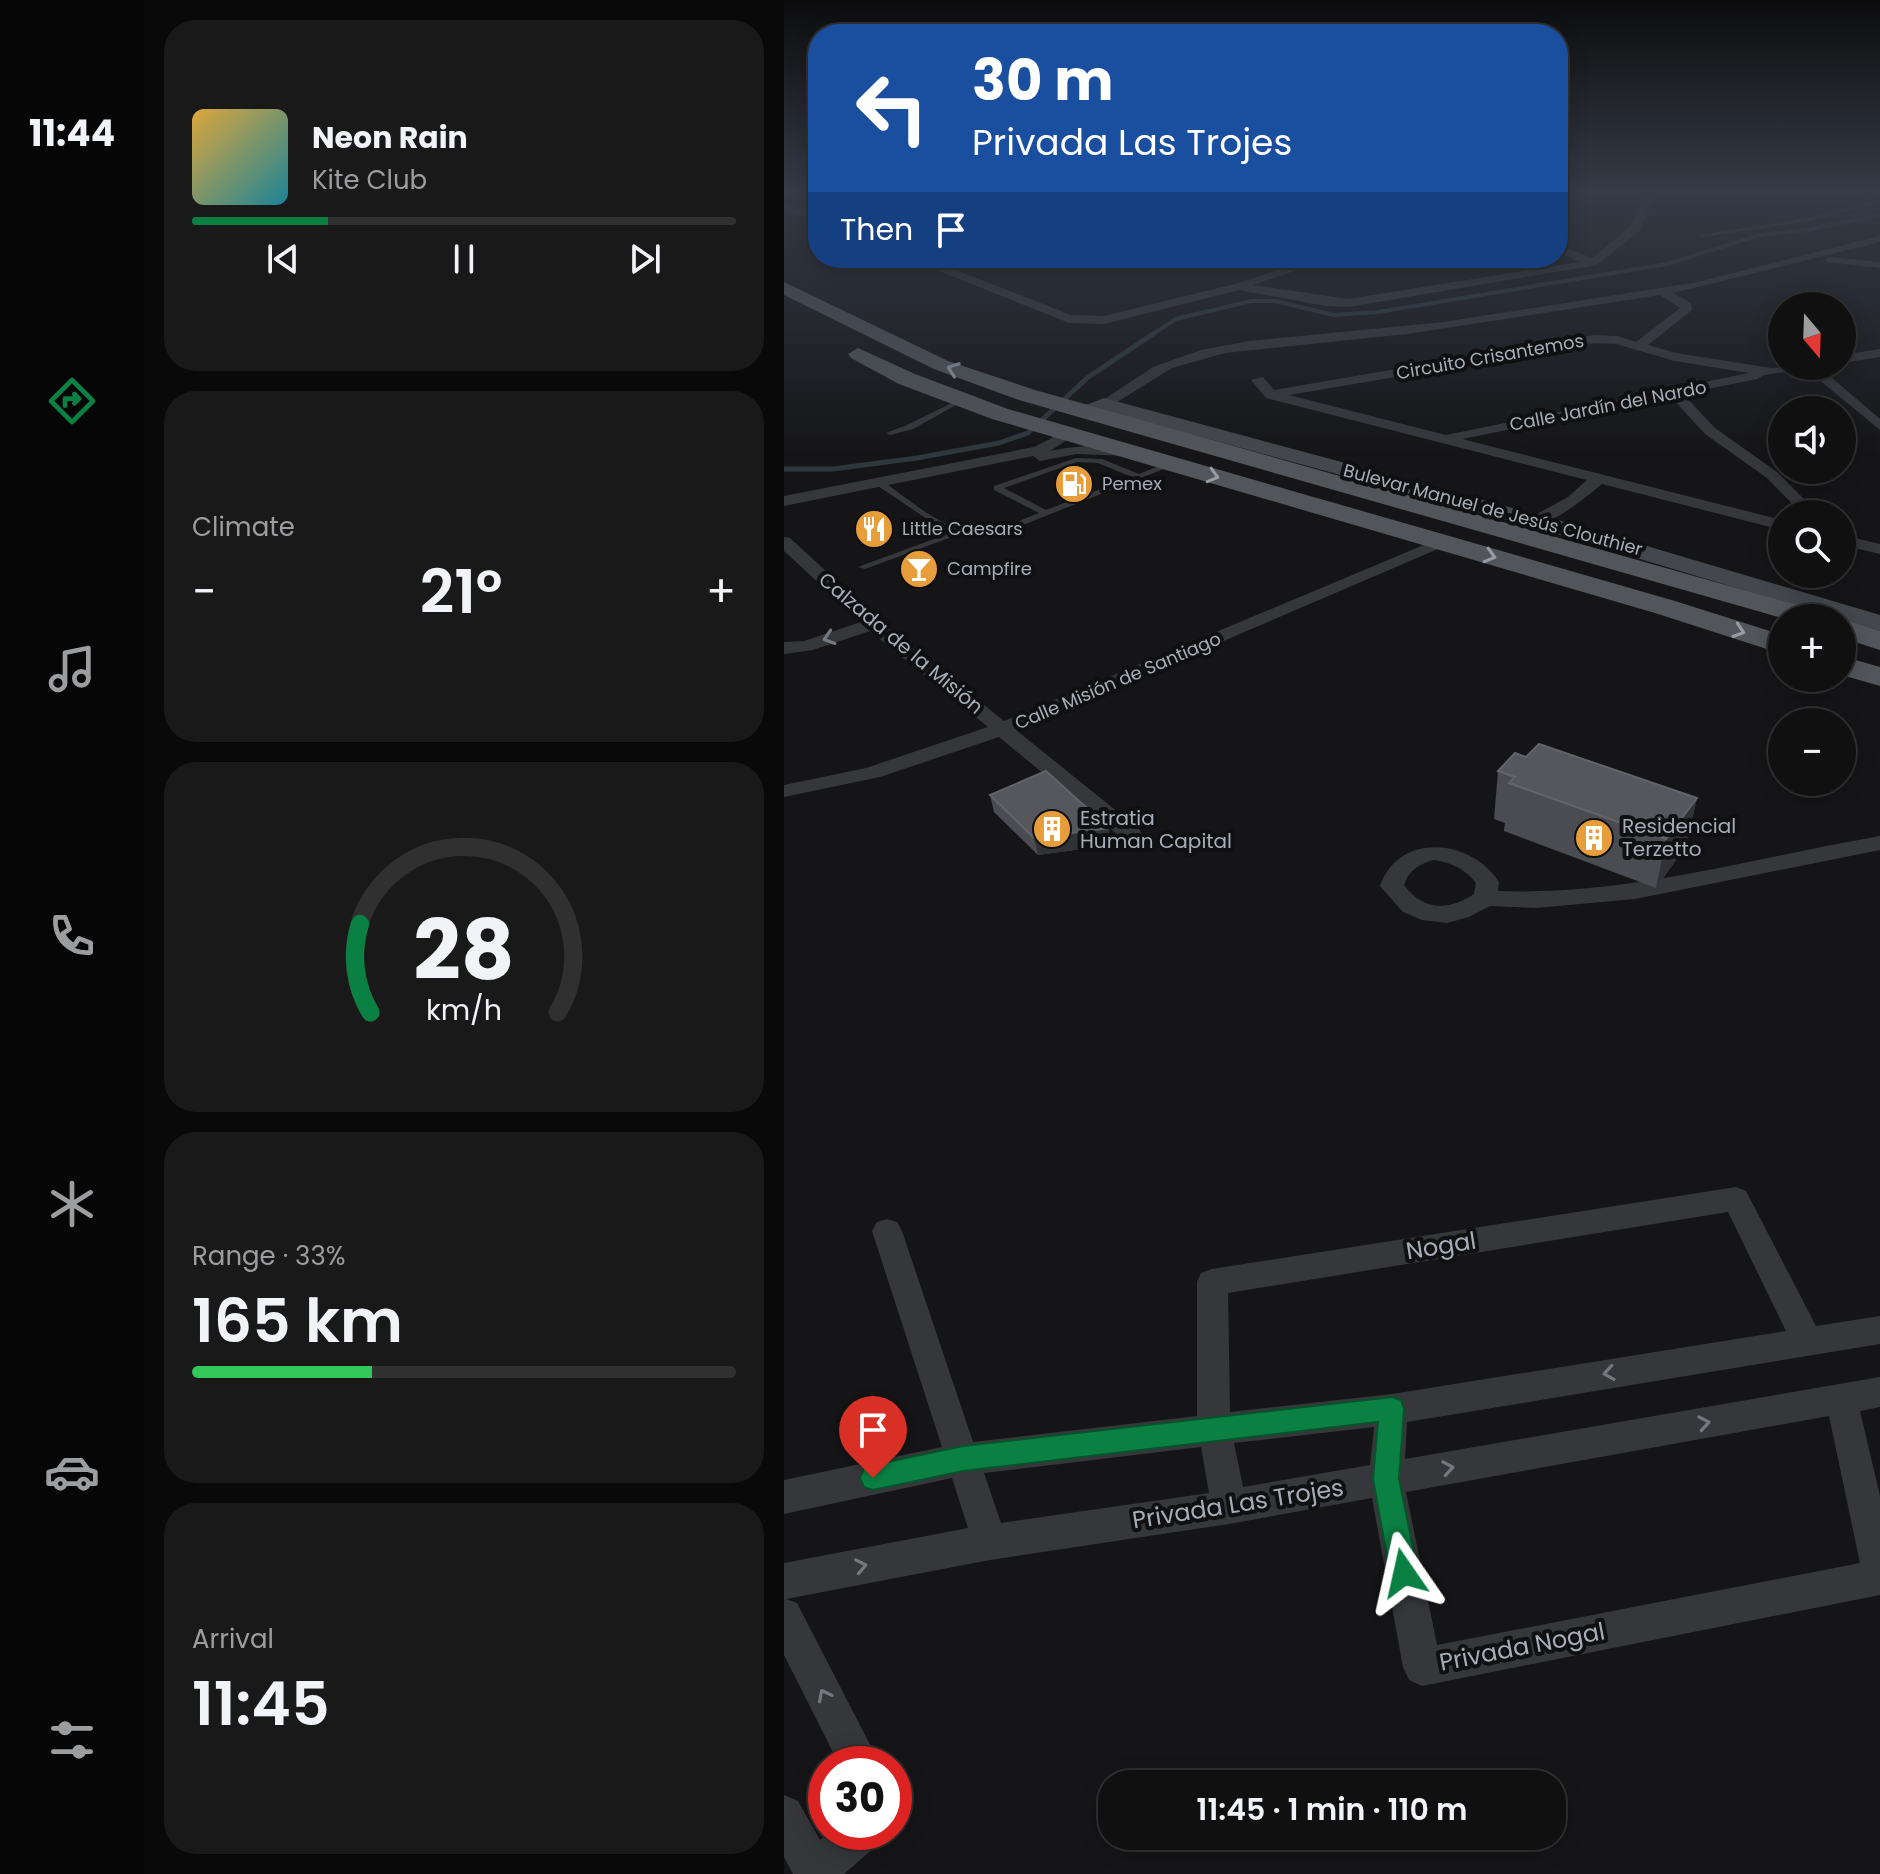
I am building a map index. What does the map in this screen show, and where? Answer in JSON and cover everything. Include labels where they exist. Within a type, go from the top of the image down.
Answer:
[{"type":"main road","points":[[784,288],[941,365],[1027,395],[1087,407],[1248,457],[1768,605]]},
{"type":"main road","points":[[839,345],[907,379],[1000,414],[1058,431],[1137,465],[1172,464],[1665,607],[1768,640]]},
{"type":"main road","points":[[1248,457],[1302,458]]},
{"type":"main road","points":[[1856,633],[1880,641]]},
{"type":"main road","points":[[1856,669],[1880,677]]},
{"type":"street","points":[[970,280],[1069,319],[1085,321],[1104,320],[1256,280]]},
{"type":"street","points":[[1239,286],[1326,302],[1348,303],[1486,280]]},
{"type":"street","points":[[1087,407],[1180,361],[1228,350],[1276,342],[1371,335],[1713,280]]},
{"type":"street","points":[[1640,345],[1686,310],[1687,306],[1662,291]]},
{"type":"street","name":"Circuito Crisantemos","points":[[1271,395],[1595,339],[1617,340],[1675,357],[1768,372]]},
{"type":"street","points":[[1856,357],[1880,353]]},
{"type":"street","name":"Calle Jardín del Nardo","points":[[1444,439],[1768,373]]},
{"type":"street","points":[[1258,380],[1271,395],[1768,521]]},
{"type":"street","points":[[1826,380],[1880,426]]},
{"type":"street","points":[[1674,392],[1710,431],[1772,475],[1797,500]]},
{"type":"street","name":"Bulevar Manuel de Jesús Clouthier","points":[[1087,407],[1302,458],[1568,530],[1880,623]]},
{"type":"street","points":[[784,501],[1038,451],[1060,440],[1058,431]]},
{"type":"street","points":[[881,484],[948,476],[1077,450],[1137,465]]},
{"type":"street","points":[[1534,522],[1606,480]]},
{"type":"street","points":[[1568,530],[1606,480]]},
{"type":"street","name":"Calzada de la Misión","points":[[784,542],[873,624],[1131,834]]},
{"type":"street","name":"Calle Misión de Santiago","points":[[784,791],[825,785],[916,762],[1002,730],[1444,543]]},
{"type":"street","points":[[1856,543],[1880,549]]},
{"type":"street","points":[[784,648],[806,646],[873,624]]},
{"type":"street","points":[[1485,898],[1521,901],[1590,899],[1880,843]]},
{"type":"street","points":[[1822,852],[1880,858]]},
{"type":"street","name":"Nogal","points":[[1229,1507],[1214,1427],[1212,1282],[1736,1199],[1807,1341]]},
{"type":"street","points":[[887,1231],[990,1542]]},
{"type":"street","points":[[784,1497],[963,1459],[1214,1427],[1392,1409],[1880,1330]]},
{"type":"street","name":"Privada Las Trojes","points":[[784,1581],[990,1542],[1229,1507],[1880,1392]]},
{"type":"street","name":"Privada Nogal","points":[[1392,1409],[1386,1479],[1422,1667],[1880,1575],[1841,1398]]},
{"type":"street","points":[[784,1616],[851,1746]]},
{"type":"street","points":[[784,1815],[814,1872],[840,1850]]},
{"type":"lane","points":[[890,433],[910,427],[962,400]]},
{"type":"lane","points":[[1045,513],[997,488],[1076,460],[1137,465]]},
{"type":"lane","points":[[881,484],[957,533],[966,536],[990,535],[1045,513],[1137,465]]},
{"type":"lane","points":[[862,567],[957,533]]},
{"type":"building","points":[[1539,744],[1697,798],[1666,839],[1509,783],[1515,777],[1498,771],[1515,753],[1526,757]]},
{"type":"building","points":[[1046,771],[1109,828],[1034,838],[990,795]]},
{"type":"waterway","points":[[1150,336],[1176,319],[1251,301],[1275,301],[1334,315],[1378,312],[1568,280]]},
{"type":"waterway","points":[[784,469],[833,469],[917,458],[999,443],[1028,433],[1087,378],[1150,336]]},
{"type":"place","name":"Pemex","points":[[1074,484]]},
{"type":"place","name":"Little Caesars","points":[[874,529]]},
{"type":"place","name":"Campfire","points":[[919,569]]},
{"type":"place","name":"Estratia Human Capital","points":[[1052,829]]},
{"type":"place","name":"Residencial Terzetto","points":[[1594,838]]},
{"type":"route","points":[[873,1478],[963,1459],[1214,1427],[1392,1409],[1386,1479],[1404,1573]]}]
